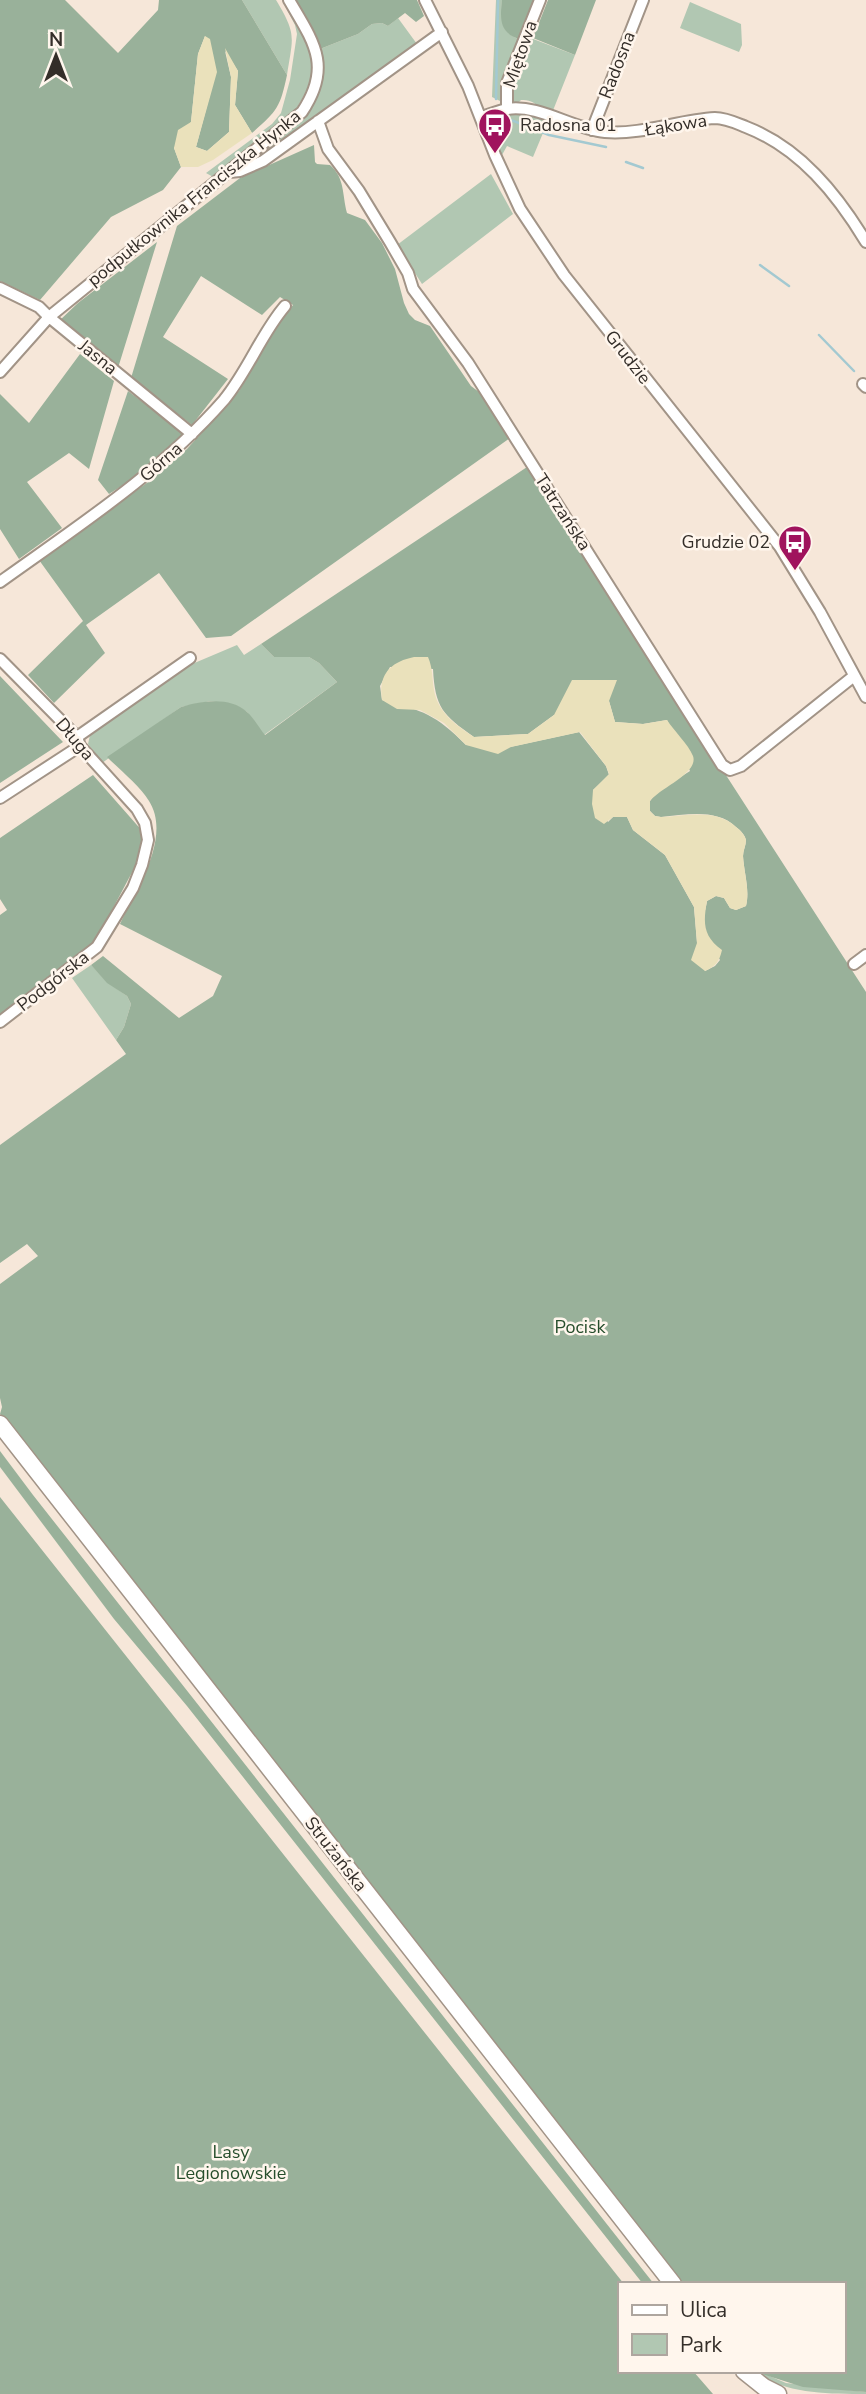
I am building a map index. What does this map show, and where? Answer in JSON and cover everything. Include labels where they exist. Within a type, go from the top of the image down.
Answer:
[{"type":"main road","name":"Strużańska","points":[[0,1424],[671,2282]]},
{"type":"main road","points":[[746,2373],[778,2394]]},
{"type":"street","name":"podpułkownika Franciszka Hynka","points":[[0,372],[49,317],[302,112],[313,90],[319,68],[317,53],[289,0]]},
{"type":"street","name":"Grudzie","points":[[425,0],[482,117],[495,155],[520,209],[564,275],[780,547],[866,695]]},
{"type":"street","name":"Miętowa","points":[[507,109],[507,83],[540,0]]},
{"type":"street","name":"Radosna","points":[[592,130],[643,0]]},
{"type":"street","points":[[229,172],[240,171],[263,161],[442,32]]},
{"type":"street","name":"Łąkowa","points":[[482,117],[507,109],[517,109],[545,114],[592,130],[629,132],[719,118],[759,132],[786,148],[832,192],[866,242]]},
{"type":"street","name":"Tatrzańska","points":[[318,121],[328,149],[359,191],[384,232],[408,273],[413,289],[468,363],[722,765],[730,770],[741,766],[854,676]]},
{"type":"street","name":"Jasna","points":[[0,288],[40,307],[192,434]]},
{"type":"street","name":"Górna","points":[[0,582],[135,485],[192,434],[226,397],[270,324],[285,306]]},
{"type":"street","points":[[0,798],[190,658]]},
{"type":"street","name":"Długa","points":[[0,659],[79,742],[137,809],[145,823]]},
{"type":"street","name":"Podgórska","points":[[0,1022],[97,947],[133,888],[142,866],[148,840],[145,823]]},
{"type":"street","points":[[854,964],[866,955]]},
{"type":"green space","points":[[0,0],[65,0],[118,53],[158,10],[159,0],[242,0],[287,75],[276,108],[252,133],[235,105],[238,71],[225,51],[231,77],[229,132],[207,151],[196,147],[216,72],[205,36],[198,54],[191,122],[174,148],[181,167],[163,190],[111,217],[40,300],[0,281]]},
{"type":"green space","points":[[242,0],[276,0],[292,36],[287,75]]},
{"type":"green space","points":[[282,0],[307,43],[312,68],[310,82],[293,113],[215,178],[206,173],[272,124],[281,113],[290,80],[297,34]]},
{"type":"green space","points":[[292,0],[417,0],[424,16],[416,22],[405,13],[388,26],[382,23],[372,24],[358,34],[320,49]]},
{"type":"green space","points":[[496,0],[502,0],[505,29],[519,39],[505,76],[500,101],[492,97]]},
{"type":"green space","points":[[502,0],[535,0],[519,39],[504,29],[501,19]]},
{"type":"green space","points":[[548,0],[596,0],[575,55],[533,38]]},
{"type":"green space","points":[[690,2],[741,24],[742,45],[739,52],[680,28]]},
{"type":"green space","points":[[398,18],[417,44],[265,155],[246,163],[290,129],[312,103],[322,70],[320,49],[358,34],[372,24],[382,23],[388,26]]},
{"type":"green space","points":[[528,37],[575,55],[552,113],[529,101],[512,102],[510,85]]},
{"type":"green space","points":[[505,112],[517,112],[548,121],[533,157],[507,146],[502,155],[493,126]]},
{"type":"green space","points":[[314,145],[315,162],[330,165],[338,175],[347,213],[365,220],[382,243],[395,269],[409,314],[415,320],[430,326],[471,386],[483,395],[510,438],[231,636],[206,638],[159,573],[86,625],[105,653],[54,703],[28,675],[83,621],[39,560],[151,480],[187,449],[239,391],[278,323],[293,305],[280,297],[262,315],[201,276],[163,337],[228,379],[192,425],[131,378],[177,226],[240,178]]},
{"type":"green space","points":[[491,174],[513,214],[422,284],[397,245]]},
{"type":"green space","points":[[157,242],[118,368],[58,322],[78,303]]},
{"type":"green space","points":[[80,354],[114,381],[89,469],[69,453],[27,482],[62,528],[19,559],[0,529],[0,394],[29,423]]},
{"type":"green space","points":[[128,391],[185,434],[145,471],[109,494],[98,480]]},
{"type":"green space","name":"Pocisk","points":[[527,467],[866,992],[866,2392],[803,2387],[759,2373],[845,2373],[845,2282],[680,2282],[216,1693],[0,1414],[0,1284],[38,1256],[27,1244],[0,1263],[0,1145],[126,1054],[116,1040],[124,1027],[131,1004],[127,996],[107,983],[91,965],[103,956],[179,1018],[213,996],[222,976],[120,924],[149,863],[156,831],[155,815],[145,795],[107,757],[181,707],[197,703],[224,702],[240,707],[250,714],[265,735],[337,682],[319,663],[309,657],[274,657],[261,644]],"holes":[[[390,667],[433,669],[436,693],[448,716],[474,737],[528,734],[554,715],[609,701],[615,722],[643,724],[667,720],[690,771],[657,792],[650,801],[650,811],[661,817],[690,814],[719,817],[738,828],[746,840],[743,856],[746,906],[736,910],[730,908],[724,898],[716,896],[707,901],[703,924],[720,960],[715,966],[705,971],[697,943],[694,907],[665,855],[633,830],[627,817],[613,817],[608,822],[593,790],[609,775],[606,766],[579,732],[510,747],[466,745],[446,726],[428,715],[382,700],[380,686]]]},
{"type":"green space","points":[[261,644],[274,657],[309,657],[319,663],[337,682],[264,735],[247,712],[237,706],[211,701],[181,707],[102,763],[88,744],[90,735],[185,667],[237,645],[244,655]]},
{"type":"green space","points":[[0,676],[63,742],[0,783]]},
{"type":"green space","points":[[93,775],[144,833],[138,861],[93,946],[0,1015],[0,915],[7,910],[0,899],[0,838]]},
{"type":"green space","points":[[91,965],[107,982],[127,996],[131,1004],[124,1027],[116,1040],[72,978]]},
{"type":"green space","points":[[0,1451],[652,2282],[641,2282],[187,1706],[114,1619],[0,1467]]},
{"type":"green space","name":"Lasy Legionowskie","points":[[0,1497],[622,2282],[618,2282],[618,2373],[695,2373],[713,2394],[0,2394]]},
{"type":"green space","points":[[765,2374],[786,2383],[866,2394],[797,2389],[759,2375]]},
{"type":"sand","points":[[205,36],[210,39],[217,72],[196,147],[207,151],[229,132],[231,77],[225,48],[238,71],[235,105],[252,133],[213,160],[198,167],[181,167],[174,148],[178,130],[191,122],[198,54]]},
{"type":"sand","points":[[414,657],[428,657],[439,705],[454,723],[474,737],[528,734],[554,715],[572,680],[617,680],[609,701],[615,722],[643,724],[667,720],[691,751],[693,762],[685,774],[650,801],[650,811],[661,817],[700,814],[719,817],[738,828],[746,840],[743,856],[746,906],[736,910],[730,908],[724,898],[716,896],[707,901],[706,928],[711,940],[722,950],[714,965],[705,971],[691,960],[697,943],[694,907],[665,855],[633,830],[627,817],[613,817],[604,824],[595,818],[593,790],[609,774],[580,732],[511,747],[498,754],[466,745],[444,723],[420,710],[397,709],[382,700],[382,683],[388,671],[398,662]]},
{"type":"waterway","points":[[496,99],[498,0]]},
{"type":"waterway","points":[[501,116],[549,135],[606,147]]},
{"type":"waterway","points":[[626,162],[643,168]]},
{"type":"waterway","points":[[760,265],[789,286]]},
{"type":"waterway","points":[[819,335],[854,371]]},
{"type":"place","name":"Radosna 01","points":[[495,155]]},
{"type":"place","name":"Grudzie 02","points":[[795,572]]}]
